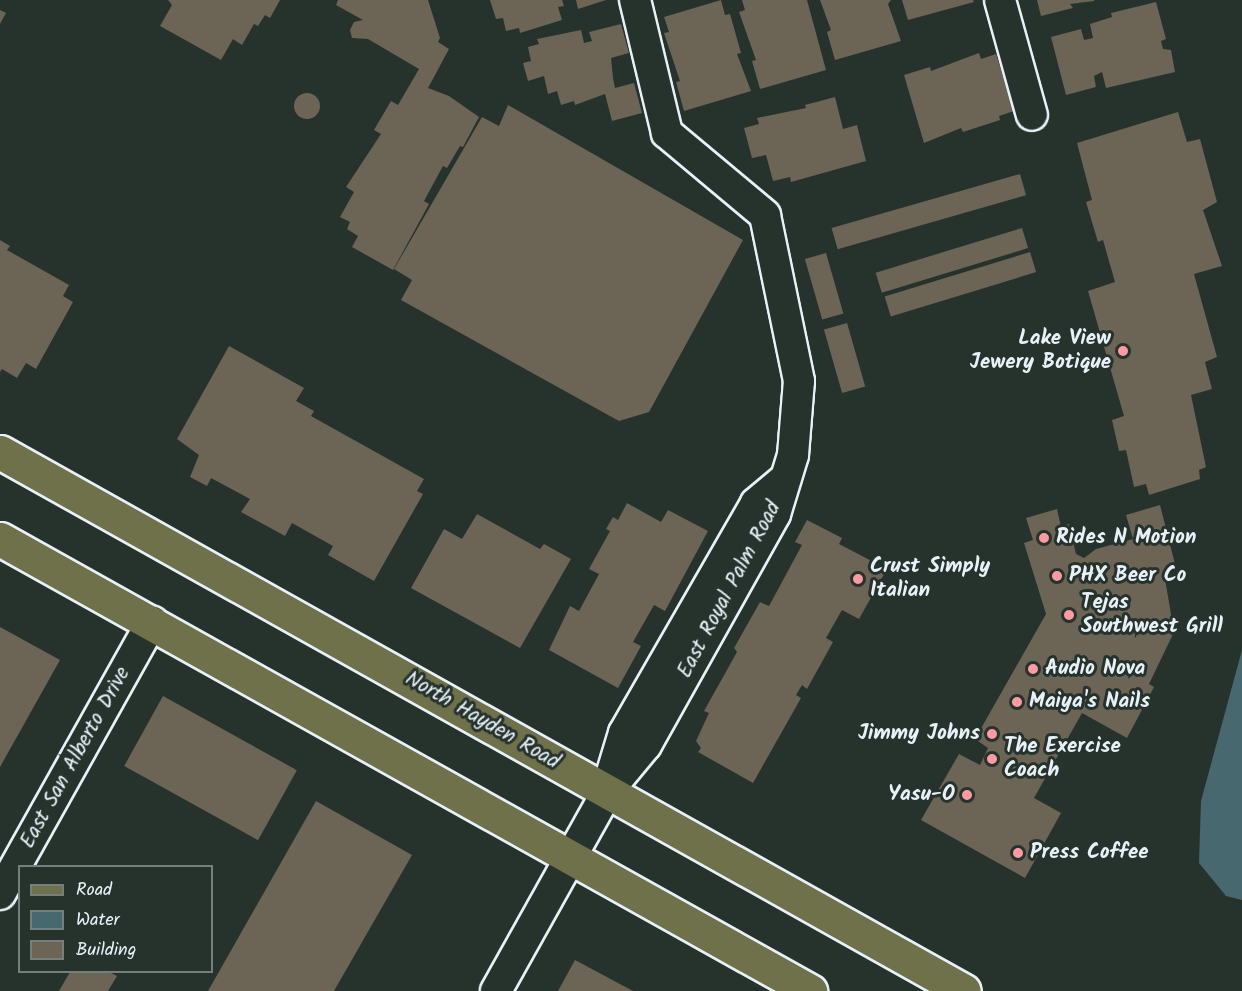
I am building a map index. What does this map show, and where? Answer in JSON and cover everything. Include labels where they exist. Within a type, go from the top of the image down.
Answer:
[{"type":"main road","name":"North Hayden Road","points":[[0,452],[964,991]]},
{"type":"main road","points":[[0,539],[152,622],[571,860],[810,991]]},
{"type":"street","name":"East Royal Palm Road","points":[[496,991],[607,792],[646,744],[775,514],[793,455],[799,381],[765,215],[667,133],[635,0]]},
{"type":"street","points":[[999,0],[1032,115]]},
{"type":"street","name":"East San Alberto Drive","points":[[0,894],[152,622]]},
{"type":"water","points":[[1242,650],[1242,900],[1226,896],[1199,863],[1201,801]]},
{"type":"building","points":[[168,0],[280,0],[270,18],[265,15],[258,26],[254,24],[242,45],[233,39],[221,60],[160,26],[172,5]]},
{"type":"building","points":[[338,0],[428,0],[440,38],[438,42],[449,49],[428,88],[449,96],[479,117],[463,147],[460,146],[447,168],[443,166],[424,201],[429,204],[393,270],[352,247],[358,236],[347,229],[350,222],[340,217],[354,192],[346,187],[381,134],[374,130],[391,101],[398,105],[419,69],[368,39],[352,38],[350,30],[354,22],[363,20],[336,5]]},
{"type":"building","points":[[490,0],[562,0],[564,6],[558,7],[562,20],[520,33],[519,28],[506,31],[503,18],[496,19]]},
{"type":"building","points":[[576,0],[606,0],[578,9]]},
{"type":"building","points":[[721,0],[725,15],[730,14],[741,53],[737,54],[751,91],[684,111],[676,82],[680,81],[664,33],[669,32],[664,17]]},
{"type":"building","points":[[742,0],[807,0],[826,70],[760,89],[752,61],[756,60],[739,12],[745,10]]},
{"type":"building","points":[[820,0],[891,0],[888,4],[901,41],[835,60],[827,32],[831,30]]},
{"type":"building","points":[[902,0],[973,0],[974,2],[908,20]]},
{"type":"building","points":[[1037,0],[1094,1],[1070,4],[1073,8],[1041,16]]},
{"type":"building","points":[[1156,2],[1166,39],[1161,41],[1163,49],[1171,50],[1175,72],[1106,88],[1102,72],[1094,76],[1096,87],[1066,95],[1051,37],[1081,29],[1084,40],[1093,38],[1090,24],[1112,17],[1111,13]]},
{"type":"building","points":[[0,10],[6,13],[0,24]]},
{"type":"building","points":[[621,24],[629,53],[611,58],[615,88],[634,83],[642,113],[612,121],[605,94],[575,105],[574,101],[561,105],[557,91],[548,94],[544,76],[528,81],[523,63],[531,61],[528,47],[539,44],[537,39],[581,30],[584,43],[592,41],[589,32]]},
{"type":"building","points":[[979,53],[981,59],[996,54],[1014,111],[999,116],[1000,120],[963,132],[961,128],[924,143],[904,75],[930,67],[931,71]]},
{"type":"building","points":[[307,93],[317,96],[320,106],[317,116],[307,119],[297,116],[294,106],[297,96]]},
{"type":"building","points":[[835,97],[843,129],[857,125],[866,161],[791,182],[790,177],[773,181],[766,155],[752,158],[744,128],[759,124],[757,118],[806,108],[805,105]]},
{"type":"building","points":[[508,105],[743,240],[649,412],[619,421],[401,300],[412,280],[394,269],[482,117],[499,126]]},
{"type":"building","points":[[1178,112],[1187,142],[1200,139],[1217,202],[1203,210],[1222,266],[1194,274],[1217,357],[1205,362],[1212,389],[1191,395],[1206,467],[1199,470],[1200,479],[1149,495],[1146,484],[1134,487],[1126,450],[1119,451],[1112,420],[1124,416],[1088,291],[1115,282],[1103,240],[1098,242],[1086,202],[1092,200],[1077,143]]},
{"type":"building","points":[[1020,174],[1026,195],[838,249],[832,228]]},
{"type":"building","points":[[1022,228],[1028,248],[882,293],[876,273]]},
{"type":"building","points":[[0,240],[10,246],[7,250],[69,285],[63,296],[73,302],[36,369],[26,363],[17,378],[2,369],[0,372]]},
{"type":"building","points":[[1030,252],[1036,272],[891,317],[885,296]]},
{"type":"building","points":[[826,253],[843,314],[822,320],[805,259]]},
{"type":"building","points":[[847,323],[865,386],[842,393],[824,330]]},
{"type":"building","points":[[229,346],[304,388],[296,401],[314,411],[311,416],[424,479],[417,491],[423,494],[374,581],[328,555],[333,546],[292,523],[285,536],[241,512],[250,499],[211,478],[207,486],[190,477],[199,455],[177,439]]},
{"type":"building","points":[[627,503],[661,522],[668,510],[708,531],[665,611],[654,605],[633,642],[641,646],[618,688],[549,650],[570,606],[579,611],[599,574],[589,569],[610,531],[606,529],[613,517],[618,520]]},
{"type":"building","points":[[1160,505],[1176,568],[1164,573],[1174,632],[1149,684],[1154,687],[1127,738],[1082,713],[1034,798],[1061,813],[1025,878],[921,820],[959,754],[980,765],[988,748],[975,739],[1046,614],[1024,543],[1033,540],[1026,518],[1057,509],[1061,527],[1069,524],[1076,554],[1084,558],[1096,549],[1133,539],[1126,515]]},
{"type":"building","points":[[477,514],[540,549],[544,544],[571,559],[520,648],[411,588],[444,529],[462,539]]},
{"type":"building","points":[[807,520],[842,538],[839,544],[887,569],[859,619],[842,610],[826,638],[833,642],[807,689],[802,685],[796,695],[801,698],[753,783],[698,752],[701,748],[696,741],[709,713],[704,711],[737,652],[734,648],[760,602],[769,606],[802,545],[795,542]]},
{"type":"building","points":[[0,627],[60,660],[0,767]]},
{"type":"building","points":[[163,696],[297,770],[258,840],[124,766]]},
{"type":"building","points":[[316,801],[412,855],[334,991],[208,991]]},
{"type":"building","points":[[575,960],[633,991],[558,991]]},
{"type":"building","points":[[69,973],[111,973],[117,976],[108,991],[59,991]]},
{"type":"place","name":"Lake View Jewery Botique","points":[[1123,351]]},
{"type":"place","name":"Rides N Motion","points":[[1044,538]]},
{"type":"place","name":"PHX Beer Co","points":[[1057,576]]},
{"type":"place","name":"Crust Simply Italian","points":[[858,579]]},
{"type":"place","name":"Tejas Southwest Grill","points":[[1069,615]]},
{"type":"place","name":"Audio Nova","points":[[1033,669]]},
{"type":"place","name":"Maiya's Nails","points":[[1017,702]]},
{"type":"place","name":"Jimmy Johns","points":[[992,734]]},
{"type":"place","name":"The Exercise Coach","points":[[992,759]]},
{"type":"place","name":"Yasu-O","points":[[967,795]]},
{"type":"place","name":"Press Coffee","points":[[1018,853]]}]
